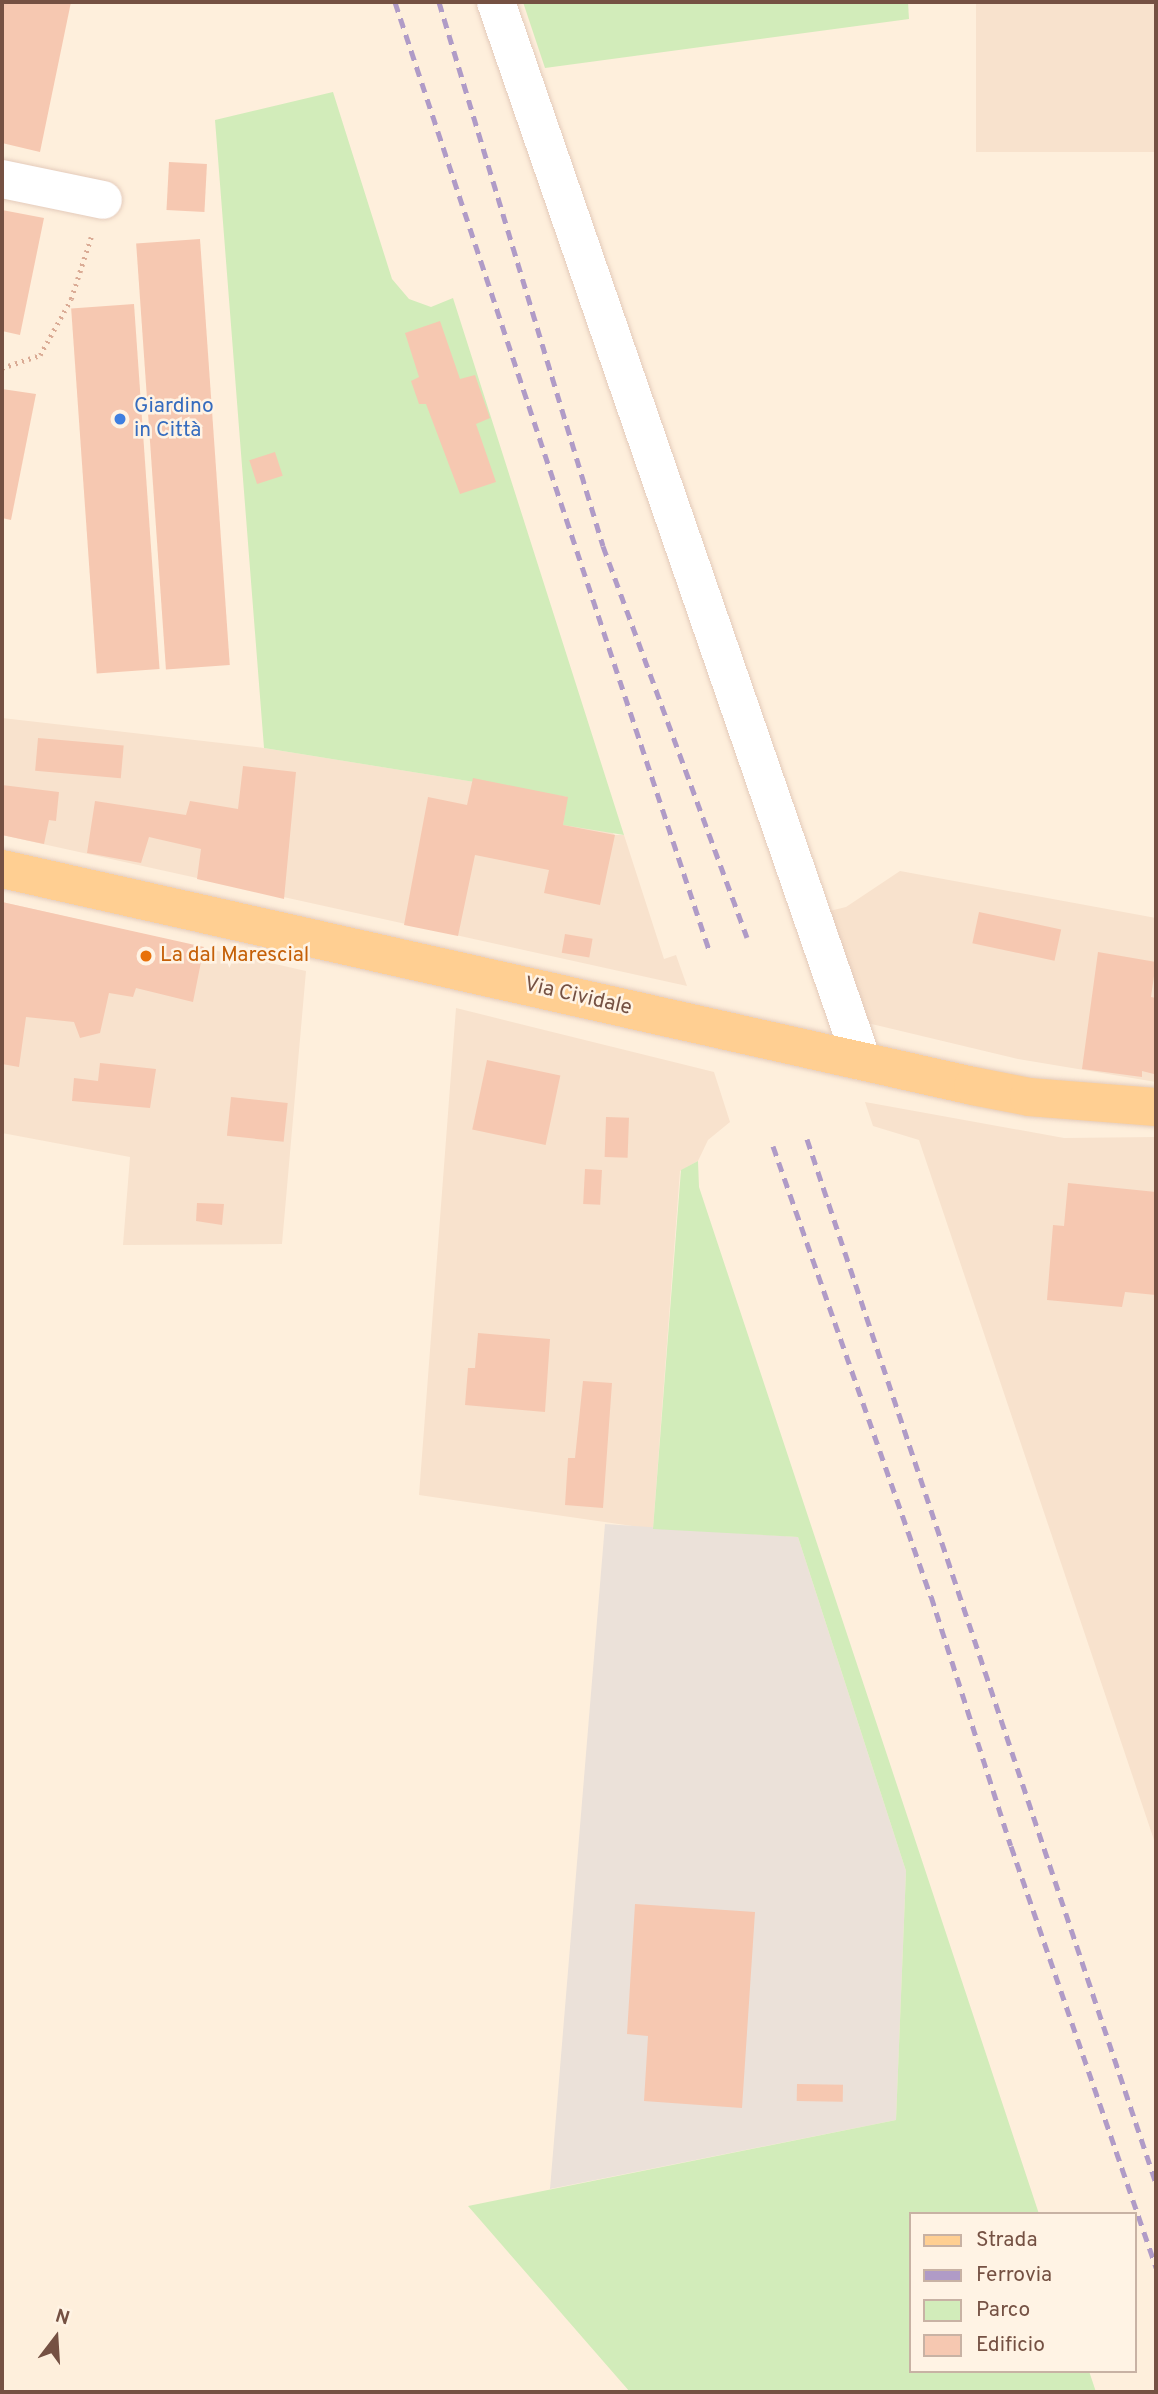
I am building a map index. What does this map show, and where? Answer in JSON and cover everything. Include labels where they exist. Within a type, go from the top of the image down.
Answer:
[{"type":"main road","name":"Via Cividale","points":[[2,869],[1029,1097],[1156,1107]]},
{"type":"lane","points":[[496,2],[862,1061]]},
{"type":"lane","points":[[2,179],[103,200]]},
{"type":"path","points":[[2,368],[40,355],[71,299],[103,200]]},
{"type":"shaded area","points":[[976,2],[1156,2],[1156,152],[976,152]]},
{"type":"shaded area","points":[[2,718],[264,748],[568,797],[615,835],[624,835],[664,959],[676,955],[687,986],[2,835]]},
{"type":"shaded area","points":[[900,871],[1156,918],[1156,1082],[1018,1059],[834,1015],[809,916],[846,907]]},
{"type":"shaded area","points":[[2,902],[306,971],[282,1244],[123,1245],[130,1157],[2,1133]]},
{"type":"shaded area","points":[[456,1008],[714,1072],[730,1122],[708,1140],[698,1161],[680,1171],[653,1529],[419,1495]]},
{"type":"shaded area","points":[[865,1102],[1064,1138],[1156,1137],[1156,1846],[919,1140],[873,1126]]},
{"type":"shaded area","points":[[605,1524],[798,1537],[906,1871],[896,2120],[550,2189]]},
{"type":"green space","points":[[523,2],[908,2],[909,19],[545,68]]},
{"type":"green space","points":[[333,92],[392,279],[409,299],[431,307],[453,298],[624,835],[563,825],[567,797],[264,748],[215,120]]},
{"type":"green space","points":[[698,1161],[699,1187],[1038,2212],[909,2212],[909,2373],[1090,2373],[1096,2392],[630,2392],[468,2206],[896,2120],[906,1871],[798,1537],[653,1529],[681,1170]]},
{"type":"building","points":[[2,2],[71,2],[40,152],[2,143]]},
{"type":"building","points":[[169,162],[207,164],[204,212],[166,210]]},
{"type":"building","points":[[2,210],[44,218],[20,335],[2,331]]},
{"type":"building","points":[[200,239],[230,665],[166,669],[136,243]]},
{"type":"building","points":[[134,304],[160,669],[97,674],[71,308]]},
{"type":"building","points":[[440,321],[460,379],[475,375],[490,418],[476,424],[496,482],[460,494],[426,404],[419,404],[411,381],[419,377],[405,333]]},
{"type":"building","points":[[2,389],[36,394],[11,520],[2,518]]},
{"type":"building","points":[[275,452],[283,476],[257,484],[249,460]]},
{"type":"building","points":[[38,738],[124,745],[121,778],[35,771]]},
{"type":"building","points":[[243,766],[296,772],[284,899],[197,879],[201,849],[149,837],[141,863],[87,853],[95,801],[186,815],[190,801],[238,809]]},
{"type":"building","points":[[473,778],[568,797],[563,825],[615,835],[600,905],[544,893],[549,870],[475,855],[458,936],[404,925],[428,797],[467,805]]},
{"type":"building","points":[[2,785],[59,792],[56,821],[49,820],[44,844],[2,835]]},
{"type":"building","points":[[2,902],[204,947],[193,1002],[136,988],[133,997],[109,993],[100,1033],[80,1038],[74,1022],[26,1017],[19,1067],[2,1064]]},
{"type":"building","points":[[979,912],[1061,929],[1055,961],[972,943]]},
{"type":"building","points":[[565,934],[593,939],[589,958],[562,953]]},
{"type":"building","points":[[1098,952],[1156,962],[1151,997],[1156,998],[1154,1074],[1142,1071],[1142,1077],[1082,1069]]},
{"type":"building","points":[[487,1060],[560,1076],[546,1145],[472,1129]]},
{"type":"building","points":[[100,1063],[156,1069],[150,1108],[72,1101],[74,1078],[98,1081]]},
{"type":"building","points":[[231,1097],[288,1103],[284,1142],[227,1136]]},
{"type":"building","points":[[606,1117],[629,1118],[628,1158],[605,1157]]},
{"type":"building","points":[[585,1169],[602,1170],[600,1205],[583,1204]]},
{"type":"building","points":[[1068,1183],[1156,1192],[1156,1295],[1125,1292],[1122,1307],[1047,1300],[1053,1225],[1064,1226]]},
{"type":"building","points":[[197,1203],[224,1204],[222,1225],[196,1221]]},
{"type":"building","points":[[478,1333],[550,1339],[545,1412],[465,1405],[468,1368],[475,1368]]},
{"type":"building","points":[[583,1381],[612,1383],[603,1508],[565,1505],[568,1458],[575,1458]]},
{"type":"building","points":[[635,1904],[755,1912],[742,2108],[644,2101],[648,2036],[627,2034]]},
{"type":"building","points":[[797,2084],[843,2085],[843,2102],[797,2101]]},
{"type":"railway","points":[[395,2],[709,950]]},
{"type":"railway","points":[[439,2],[603,546],[747,937]]},
{"type":"railway","points":[[807,1139],[1156,2183]]},
{"type":"railway","points":[[773,1146],[931,1596],[1011,1846],[1137,2212]]},
{"type":"railway","points":[[1137,2213],[1156,2268]]},
{"type":"place","name":"Giardino in Città","points":[[120,419]]},
{"type":"place","name":"La dal Marescial","points":[[146,956]]}]
